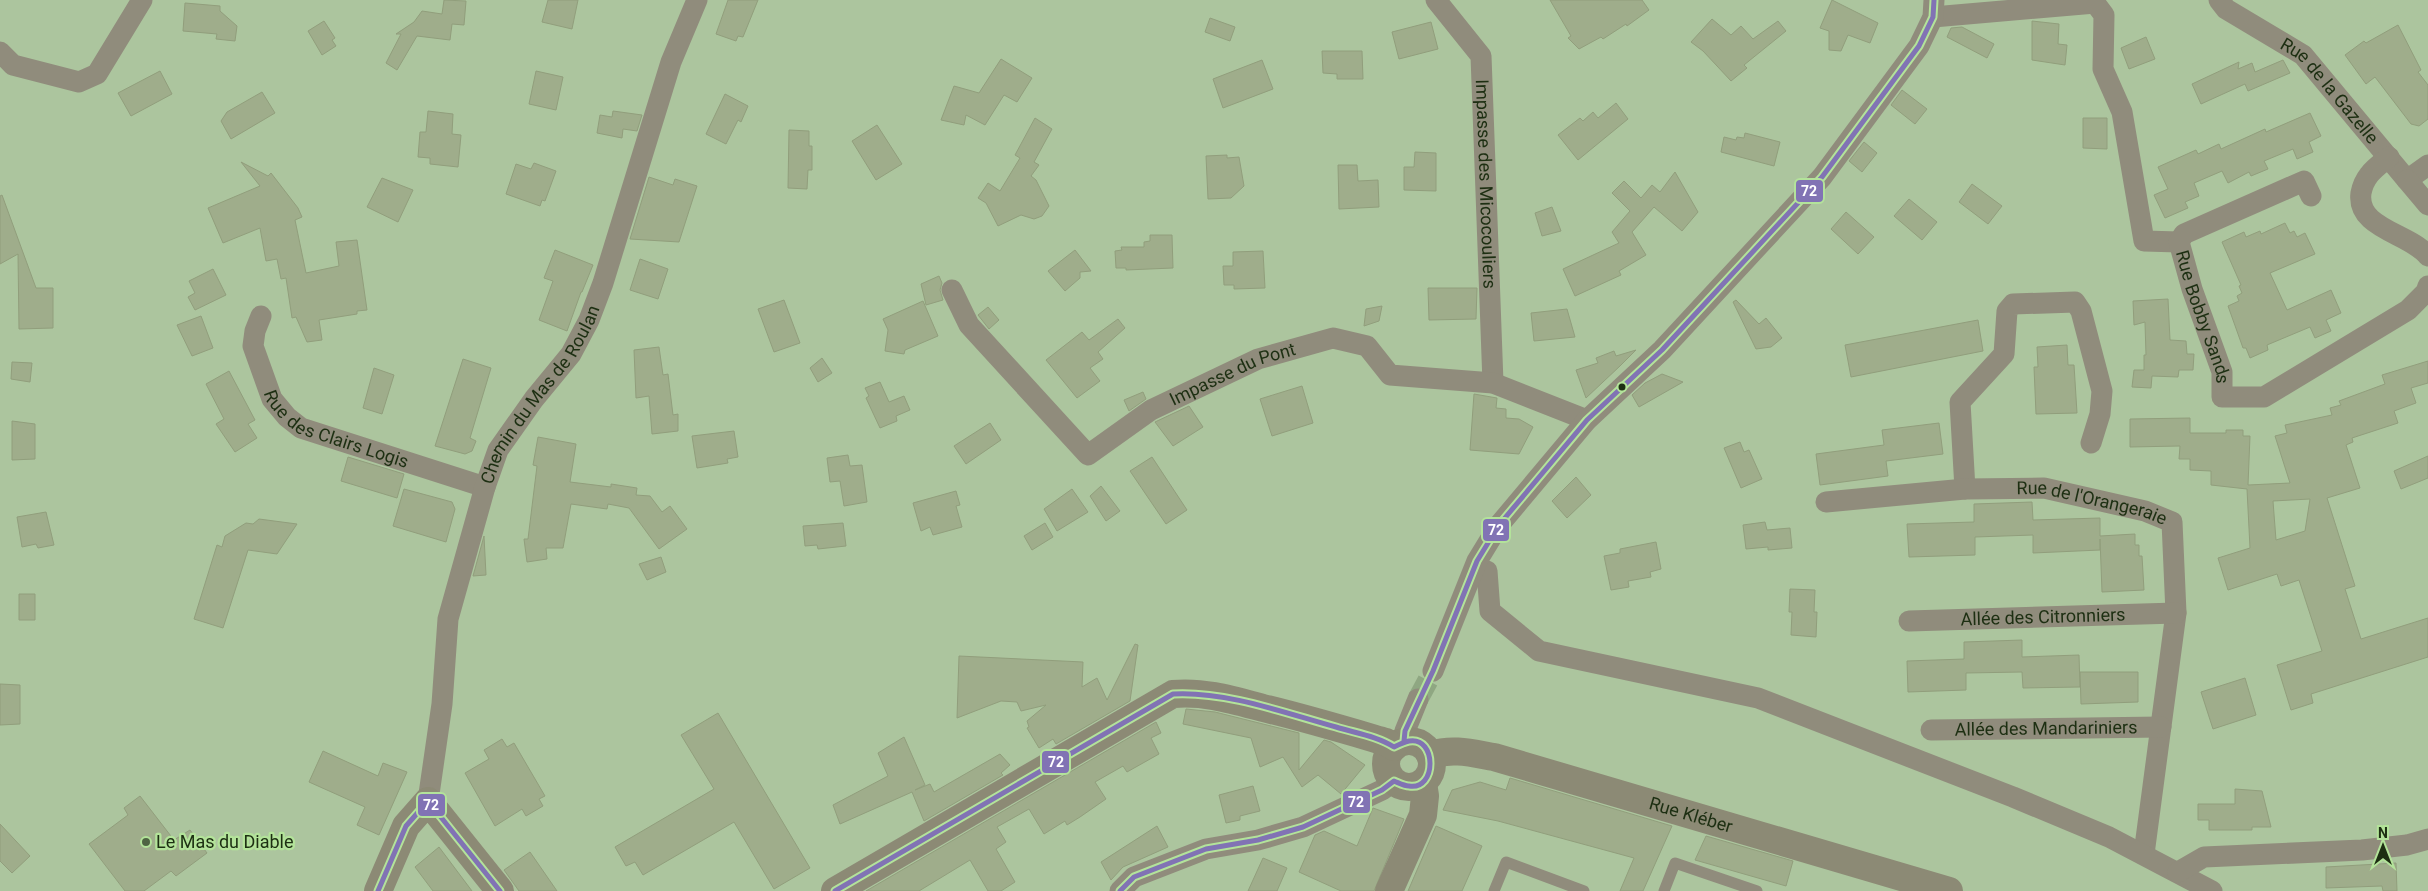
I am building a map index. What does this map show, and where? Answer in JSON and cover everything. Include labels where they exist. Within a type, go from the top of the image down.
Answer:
[{"type":"street","points":[[0,52],[13,64],[78,82],[97,74],[142,0]]},
{"type":"street","name":"Chemin du Mas de Roulan","points":[[428,801],[442,704],[448,619],[485,488],[498,450],[534,399],[571,354],[589,320],[603,283],[671,62],[697,0]]},
{"type":"street","name":"Impasse des Micocouliers","points":[[1436,0],[1481,56],[1494,383]]},
{"type":"street","name":"Rue de la Gazelle","points":[[2219,0],[2226,9],[2303,55],[2428,205]]},
{"type":"street","points":[[1433,671],[1477,561],[1499,525],[1587,420],[1662,350],[1822,177],[1919,46],[1934,8],[2096,3],[2104,15],[2103,68],[2122,112],[2144,241],[2179,242]]},
{"type":"street","points":[[2389,157],[2368,176],[2360,201],[2364,214],[2376,224],[2421,247],[2428,256]]},
{"type":"street","points":[[2407,180],[2428,164]]},
{"type":"street","name":"Rue Bobby Sands","points":[[2311,196],[2304,181],[2184,234],[2179,242],[2192,289],[2222,372],[2222,397],[2264,397],[2408,310],[2426,292],[2428,286]]},
{"type":"street","name":"Impasse du Pont","points":[[952,290],[970,325],[1088,454],[1151,410],[1258,359],[1333,338],[1367,346],[1390,375],[1494,383],[1587,420]]},
{"type":"street","points":[[1965,489],[1960,402],[2004,354],[2007,311],[2013,304],[2074,302],[2080,311],[2102,391],[2100,414],[2091,443]]},
{"type":"street","name":"Rue des Clairs Logis","points":[[261,316],[255,330],[252,346],[272,399],[287,417],[301,428],[485,488]]},
{"type":"street","name":"Rue de l'Orangeraie","points":[[1826,502],[1965,489],[2044,488],[2145,511],[2172,522],[2176,613],[2144,854]]},
{"type":"street","points":[[1487,571],[1490,611],[1539,651],[1758,698],[2013,797],[2109,837],[2212,891]]},
{"type":"street","name":"Allée des Citronniers","points":[[1909,621],[2176,613]]},
{"type":"street","points":[[836,891],[1172,694],[1192,692],[1216,696],[1316,721],[1386,742],[1399,744],[1420,744],[1430,755],[1431,770],[1422,783],[1408,787],[1394,781],[1387,771],[1386,764],[1390,752],[1399,744],[1418,699]]},
{"type":"street","name":"Allée des Mandariniers","points":[[1931,730],[2161,727]]},
{"type":"street","name":"Rue Kléber","points":[[1430,755],[1446,750],[1460,750],[1494,757],[1950,891]]},
{"type":"street","points":[[1120,891],[1134,877],[1206,850],[1258,840],[1303,827],[1382,790],[1394,781]]},
{"type":"street","points":[[1389,891],[1423,815],[1425,796],[1422,783]]},
{"type":"street","points":[[378,891],[406,826],[428,801],[500,891]]},
{"type":"street","points":[[2178,872],[2204,858],[2362,850],[2406,845],[2428,839]]},
{"type":"lane","points":[[1494,891],[1506,862],[1584,891]]},
{"type":"lane","points":[[1664,891],[1675,864],[1758,891]]},
{"type":"building","points":[[444,0],[466,1],[464,25],[452,24],[450,40],[417,36],[397,70],[386,63],[401,34],[396,34],[414,22],[422,11],[442,14]]},
{"type":"building","points":[[548,0],[578,0],[572,29],[542,22]]},
{"type":"building","points":[[728,0],[758,0],[743,37],[738,36],[736,41],[716,34]]},
{"type":"building","points":[[1550,0],[1642,0],[1649,10],[1627,26],[1626,24],[1603,39],[1601,37],[1579,49],[1568,38],[1571,36]]},
{"type":"building","points":[[1832,0],[1878,23],[1870,43],[1848,35],[1841,51],[1829,50],[1829,31],[1820,28]]},
{"type":"building","points":[[185,3],[220,6],[220,11],[237,26],[235,41],[216,39],[217,34],[183,31]]},
{"type":"building","points":[[1210,18],[1235,27],[1230,41],[1205,32]]},
{"type":"building","points":[[1712,19],[1731,35],[1741,26],[1753,39],[1778,21],[1786,31],[1744,65],[1747,68],[1731,81],[1703,51],[1691,42]]},
{"type":"building","points":[[324,21],[335,38],[332,40],[336,46],[322,55],[308,31]]},
{"type":"building","points":[[2032,21],[2059,24],[2058,44],[2067,45],[2065,65],[2032,60]]},
{"type":"building","points":[[1431,22],[1438,49],[1399,59],[1392,32]]},
{"type":"building","points":[[2398,25],[2421,70],[2418,72],[2428,85],[2428,119],[2419,126],[2411,124],[2375,77],[2366,84],[2345,55],[2364,41],[2366,43]]},
{"type":"building","points":[[1962,27],[1994,44],[1987,58],[1947,37],[1951,28]]},
{"type":"building","points":[[2146,37],[2155,59],[2129,69],[2121,48]]},
{"type":"building","points":[[1322,51],[1362,51],[1363,79],[1337,79],[1337,74],[1323,73]]},
{"type":"building","points":[[1001,59],[1032,78],[1017,102],[1004,95],[985,125],[966,115],[964,125],[941,120],[954,86],[979,93]]},
{"type":"building","points":[[1262,60],[1273,89],[1223,108],[1213,79]]},
{"type":"building","points":[[2283,60],[2290,73],[2248,91],[2245,84],[2201,104],[2192,84],[2239,62],[2238,69],[2252,63],[2255,72]]},
{"type":"building","points":[[160,71],[172,94],[131,116],[118,93]]},
{"type":"building","points":[[536,71],[563,77],[556,110],[529,104]]},
{"type":"building","points":[[1902,90],[1927,109],[1915,124],[1891,105]]},
{"type":"building","points":[[262,92],[275,113],[231,139],[221,121],[227,112]]},
{"type":"building","points":[[725,94],[748,106],[741,122],[738,120],[726,144],[706,134]]},
{"type":"building","points":[[1616,103],[1628,119],[1578,160],[1558,135],[1580,118],[1583,121],[1593,112],[1598,118]]},
{"type":"building","points":[[428,111],[453,114],[452,134],[461,135],[458,167],[430,164],[430,158],[418,157],[420,132],[426,132]]},
{"type":"building","points":[[613,111],[642,115],[637,131],[623,129],[622,138],[597,133],[600,115],[612,117]]},
{"type":"building","points":[[2310,113],[2321,136],[2309,142],[2313,152],[2297,159],[2293,149],[2264,161],[2268,169],[2251,176],[2249,172],[2228,183],[2222,171],[2194,183],[2199,196],[2185,202],[2188,208],[2165,218],[2154,195],[2168,189],[2158,167],[2196,150],[2198,154],[2219,144],[2221,149],[2265,129],[2266,132]]},
{"type":"building","points":[[1035,118],[1052,129],[1034,162],[1039,165],[1031,176],[1036,180],[1049,206],[1042,216],[1034,219],[1021,215],[998,226],[986,203],[978,198],[988,183],[1000,191],[1020,158],[1015,155]]},
{"type":"building","points":[[2083,118],[2107,118],[2107,149],[2083,148]]},
{"type":"building","points":[[877,125],[902,164],[876,180],[852,141]]},
{"type":"building","points":[[789,130],[809,131],[809,146],[812,146],[812,170],[808,170],[807,189],[788,188]]},
{"type":"building","points":[[1745,133],[1780,142],[1774,166],[1721,152],[1724,137],[1736,140],[1737,137],[1744,138]]},
{"type":"building","points":[[1864,142],[1877,153],[1862,172],[1849,161]]},
{"type":"building","points":[[1415,152],[1436,153],[1436,191],[1404,190],[1404,167],[1414,167]]},
{"type":"building","points":[[1227,155],[1227,158],[1239,157],[1244,186],[1231,198],[1208,199],[1206,156]]},
{"type":"building","points":[[241,162],[268,176],[271,173],[298,208],[302,217],[295,220],[306,273],[339,266],[336,242],[357,240],[367,310],[357,311],[357,314],[319,320],[322,340],[307,342],[296,317],[292,318],[286,278],[281,279],[277,259],[266,261],[260,228],[223,243],[208,208],[260,186]]},
{"type":"building","points":[[534,163],[556,171],[545,201],[542,200],[540,206],[506,194],[516,164],[531,169]]},
{"type":"building","points":[[1338,165],[1357,165],[1358,181],[1378,180],[1379,207],[1339,209]]},
{"type":"building","points":[[1675,172],[1698,212],[1682,231],[1654,207],[1632,232],[1646,255],[1619,271],[1621,275],[1575,296],[1563,269],[1619,243],[1612,232],[1630,211],[1612,193],[1624,181],[1641,198],[1652,185],[1660,192]]},
{"type":"building","points":[[649,177],[673,185],[675,179],[697,186],[679,242],[630,239]]},
{"type":"building","points":[[382,178],[413,190],[398,222],[367,207]]},
{"type":"building","points":[[1972,184],[2002,206],[1988,224],[1959,202]]},
{"type":"building","points":[[2,195],[36,288],[53,288],[53,328],[19,329],[18,254],[0,264],[0,196]]},
{"type":"building","points":[[1909,199],[1937,222],[1922,240],[1894,216]]},
{"type":"building","points":[[1552,207],[1561,231],[1542,236],[1535,213]]},
{"type":"building","points":[[1846,212],[1874,237],[1858,254],[1831,229]]},
{"type":"building","points":[[2285,223],[2290,233],[2294,231],[2297,237],[2305,233],[2315,254],[2270,273],[2287,310],[2331,290],[2341,313],[2326,320],[2331,331],[2315,338],[2310,327],[2267,345],[2268,350],[2250,358],[2246,348],[2243,348],[2228,306],[2239,301],[2237,296],[2242,293],[2239,286],[2241,285],[2222,242],[2244,232],[2246,237],[2260,231],[2261,234]]},
{"type":"building","points":[[1150,235],[1172,235],[1173,268],[1126,270],[1126,268],[1116,268],[1115,251],[1122,250],[1121,247],[1144,247],[1144,242],[1150,241]]},
{"type":"building","points":[[555,250],[593,265],[567,331],[539,320],[553,281],[544,278]]},
{"type":"building","points":[[1075,250],[1091,271],[1080,272],[1080,278],[1065,291],[1048,271]]},
{"type":"building","points":[[1263,251],[1265,288],[1234,289],[1234,285],[1224,285],[1223,266],[1233,266],[1233,252]]},
{"type":"building","points":[[640,259],[668,269],[658,299],[630,290]]},
{"type":"building","points":[[213,269],[226,295],[195,310],[188,297],[195,293],[189,281]]},
{"type":"building","points":[[939,276],[942,283],[940,290],[943,300],[926,305],[921,284]]},
{"type":"building","points":[[1428,288],[1477,288],[1476,319],[1429,320]]},
{"type":"building","points":[[2168,299],[2170,340],[2186,341],[2187,354],[2194,354],[2193,370],[2179,370],[2178,377],[2152,376],[2151,388],[2132,387],[2134,370],[2144,370],[2144,355],[2146,355],[2145,322],[2134,325],[2133,301]]},
{"type":"building","points":[[784,300],[800,343],[774,352],[758,309]]},
{"type":"building","points":[[1736,300],[1759,324],[1766,318],[1782,338],[1771,347],[1756,349],[1733,302]]},
{"type":"building","points":[[923,301],[938,336],[905,350],[904,354],[885,351],[888,330],[883,319]]},
{"type":"building","points":[[1382,306],[1379,321],[1364,326],[1366,309]]},
{"type":"building","points":[[988,307],[999,320],[989,329],[978,315]]},
{"type":"building","points":[[1567,309],[1575,337],[1534,341],[1531,313]]},
{"type":"building","points":[[201,316],[213,348],[192,356],[177,325]]},
{"type":"building","points":[[1118,319],[1125,328],[1098,352],[1103,359],[1090,368],[1100,381],[1077,398],[1046,360],[1082,332],[1089,340]]},
{"type":"building","points":[[1978,320],[1983,351],[1851,377],[1845,345]]},
{"type":"building","points":[[2067,345],[2068,365],[2074,365],[2077,413],[2036,414],[2034,367],[2038,367],[2037,347]]},
{"type":"building","points":[[659,347],[663,375],[668,374],[673,415],[678,414],[678,431],[652,434],[649,396],[636,398],[634,350]]},
{"type":"building","points":[[1636,350],[1586,398],[1576,370],[1598,363],[1596,358],[1614,351],[1616,356]]},
{"type":"building","points":[[822,358],[832,373],[818,382],[810,368]]},
{"type":"building","points":[[463,359],[491,368],[470,438],[476,441],[472,451],[465,454],[435,446]]},
{"type":"building","points":[[2428,361],[2428,383],[2411,388],[2416,403],[2394,411],[2398,423],[2352,438],[2353,442],[2346,445],[2360,488],[2327,498],[2355,586],[2345,589],[2361,639],[2428,618],[2428,657],[2311,694],[2313,703],[2291,710],[2277,665],[2322,651],[2299,580],[2281,586],[2277,574],[2228,590],[2218,558],[2250,548],[2247,489],[2211,485],[2211,471],[2190,470],[2190,459],[2179,459],[2180,446],[2130,447],[2130,419],[2190,418],[2190,433],[2226,433],[2226,430],[2243,430],[2243,436],[2250,436],[2248,485],[2290,483],[2275,436],[2287,433],[2285,425],[2332,415],[2330,408],[2341,405],[2339,401],[2385,384],[2382,375]],"holes":[[[2310,499],[2305,531],[2276,540],[2273,501]]]},
{"type":"building","points":[[12,362],[32,363],[30,382],[11,379]]},
{"type":"building","points":[[374,368],[394,375],[382,414],[363,408]]},
{"type":"building","points":[[229,371],[255,420],[248,424],[257,438],[235,452],[216,424],[224,419],[206,384]]},
{"type":"building","points":[[1662,374],[1683,382],[1639,407],[1632,395],[1645,383]]},
{"type":"building","points":[[880,382],[889,402],[904,396],[910,410],[896,416],[897,421],[880,428],[866,398],[869,396],[865,388]]},
{"type":"building","points":[[1302,386],[1313,423],[1272,436],[1260,399]]},
{"type":"building","points":[[1143,392],[1146,399],[1129,411],[1124,400]]},
{"type":"building","points":[[1474,394],[1497,398],[1496,408],[1506,409],[1506,418],[1519,419],[1533,427],[1519,454],[1470,450]]},
{"type":"building","points":[[1189,406],[1203,427],[1173,446],[1155,422]]},
{"type":"building","points":[[12,421],[35,424],[35,459],[12,460]]},
{"type":"building","points":[[990,423],[1001,440],[966,464],[954,446]]},
{"type":"building","points":[[1939,423],[1943,454],[1886,461],[1888,476],[1820,485],[1816,454],[1884,445],[1882,430]]},
{"type":"building","points":[[734,431],[738,457],[727,459],[728,463],[697,468],[692,436]]},
{"type":"building","points":[[538,437],[576,444],[570,482],[611,487],[611,484],[637,488],[636,495],[650,496],[662,512],[670,506],[687,529],[659,549],[629,508],[608,504],[607,509],[571,504],[563,548],[546,548],[547,559],[527,562],[524,539],[528,539],[537,466],[533,465]]},
{"type":"building","points":[[1740,442],[1744,452],[1749,450],[1762,479],[1741,488],[1724,448]]},
{"type":"building","points":[[848,455],[850,466],[862,465],[867,502],[844,506],[840,481],[830,482],[827,458]]},
{"type":"building","points":[[2428,456],[2428,478],[2401,489],[2394,471]]},
{"type":"building","points":[[348,457],[404,474],[397,498],[341,481]]},
{"type":"building","points":[[1152,457],[1187,510],[1166,524],[1130,471]]},
{"type":"building","points":[[1576,477],[1591,495],[1567,518],[1552,501]]},
{"type":"building","points":[[1101,486],[1120,511],[1106,521],[1090,496]]},
{"type":"building","points":[[404,489],[452,502],[455,509],[446,542],[393,526]]},
{"type":"building","points":[[1072,489],[1088,512],[1057,531],[1044,509]]},
{"type":"building","points":[[956,491],[960,505],[956,506],[962,527],[933,535],[930,527],[921,531],[913,503]]},
{"type":"building","points":[[2032,502],[2033,520],[2100,518],[2100,536],[2135,534],[2135,545],[2139,545],[2139,556],[2142,556],[2144,590],[2102,592],[2100,539],[2100,550],[2033,553],[2033,535],[1975,537],[1975,555],[1909,557],[1907,524],[1974,522],[1974,504]]},
{"type":"building","points":[[46,512],[54,545],[38,548],[36,544],[22,547],[17,517]]},
{"type":"building","points":[[259,519],[297,524],[277,554],[248,550],[223,628],[194,619],[217,545],[222,547],[225,536],[246,523],[253,524]]},
{"type":"building","points":[[1765,522],[1767,530],[1790,528],[1792,548],[1768,550],[1768,547],[1746,549],[1743,525]]},
{"type":"building","points":[[843,523],[846,546],[818,549],[817,545],[805,546],[803,526]]},
{"type":"building","points":[[1045,523],[1053,537],[1032,550],[1024,536]]},
{"type":"building","points":[[484,536],[486,575],[473,576]]},
{"type":"building","points":[[1656,542],[1661,569],[1650,572],[1651,577],[1628,581],[1629,587],[1611,590],[1604,556],[1620,553],[1620,549]]},
{"type":"building","points":[[661,557],[666,572],[647,580],[639,564]]},
{"type":"building","points":[[1790,589],[1815,590],[1814,612],[1817,612],[1816,637],[1791,635]]},
{"type":"building","points":[[19,594],[35,594],[35,620],[19,620]]},
{"type":"building","points":[[2022,640],[2022,657],[2079,655],[2080,687],[2023,688],[2022,672],[1966,673],[1966,690],[1908,692],[1907,661],[1964,659],[1964,642]]},
{"type":"building","points":[[1135,644],[1138,645],[1130,701],[1056,744],[1053,739],[1039,748],[1027,728],[1029,727],[1027,721],[1046,705],[1021,711],[1017,702],[1001,701],[957,718],[959,656],[1083,662],[1082,687],[1097,678],[1107,700]]},
{"type":"building","points":[[2080,672],[2138,672],[2138,702],[2081,704]]},
{"type":"building","points":[[2245,678],[2256,715],[2213,729],[2201,692]]},
{"type":"building","points":[[0,684],[20,685],[20,724],[0,725]]},
{"type":"building","points":[[1186,709],[1215,712],[1299,733],[1299,770],[1324,740],[1331,742],[1365,765],[1341,794],[1318,775],[1302,787],[1283,757],[1260,767],[1251,738],[1183,724]]},
{"type":"building","points":[[718,713],[810,868],[774,889],[734,822],[643,875],[635,862],[626,866],[615,847],[714,789],[681,735]]},
{"type":"building","points":[[1156,722],[1161,733],[1151,738],[1159,754],[1127,772],[1123,766],[1095,782],[1106,799],[1080,817],[1067,825],[1065,821],[1044,834],[1029,809],[997,827],[1006,842],[996,849],[1015,882],[1001,891],[988,891],[970,860],[919,891],[866,891]]},
{"type":"building","points":[[904,737],[925,785],[915,790],[930,784],[934,792],[1000,754],[1010,765],[1001,773],[1003,775],[924,821],[912,792],[840,824],[833,805],[888,776],[878,753]]},
{"type":"building","points":[[502,739],[507,747],[514,743],[545,796],[539,799],[543,806],[526,816],[522,809],[495,826],[465,773],[489,759],[484,750]]},
{"type":"building","points":[[323,751],[378,776],[383,763],[407,772],[379,835],[357,825],[365,807],[309,782]]},
{"type":"building","points":[[1510,778],[1672,826],[1643,891],[1620,891],[1634,858],[1498,821],[1443,810],[1452,790],[1480,782],[1506,790]]},
{"type":"building","points":[[1253,786],[1260,811],[1240,816],[1240,820],[1226,823],[1219,795]]},
{"type":"building","points":[[2235,789],[2262,791],[2271,827],[2252,827],[2252,830],[2209,830],[2209,820],[2198,820],[2198,804],[2235,804]]},
{"type":"building","name":"Le Mas du Diable","points":[[140,796],[174,840],[190,830],[207,853],[176,876],[171,871],[144,891],[125,891],[89,844],[128,815],[124,808]]},
{"type":"building","points":[[1373,808],[1404,819],[1374,891],[1341,891],[1299,872],[1315,835],[1324,831],[1357,846]]},
{"type":"building","points":[[0,824],[30,856],[12,873],[0,861]]},
{"type":"building","points":[[1157,826],[1168,847],[1123,867],[1111,880],[1101,862]]},
{"type":"building","points":[[1436,826],[1482,846],[1462,891],[1408,891]]},
{"type":"building","points":[[1706,836],[1793,861],[1786,886],[1695,860]]},
{"type":"building","points":[[439,847],[472,891],[433,891],[415,867]]},
{"type":"building","points":[[530,852],[557,891],[519,891],[504,870]]},
{"type":"building","points":[[1263,858],[1287,868],[1277,891],[1248,891]]},
{"type":"building","points":[[2396,863],[2397,891],[2383,891],[2382,886],[2326,888],[2326,867]]},
{"type":"tunnel","points":[[1418,699],[1433,671]]},
{"type":"transit line","name":"72","points":[[1404,741],[1405,731],[1433,671],[1477,561],[1499,525],[1587,420],[1662,350],[1822,177],[1919,46],[1933,17],[1934,0]]},
{"type":"transit line","name":"72","points":[[835,891],[1173,694],[1214,696],[1255,704],[1373,737],[1394,747],[1409,741],[1418,742],[1425,747],[1429,754],[1429,773],[1425,780],[1418,785],[1407,786],[1394,781],[1382,790],[1303,827],[1258,840],[1206,849],[1134,877],[1120,891]]},
{"type":"transit line","name":"72","points":[[378,891],[406,826],[428,801],[500,891]]},
{"type":"place","name":"Le Mas du Diable","points":[[146,842]]}]
